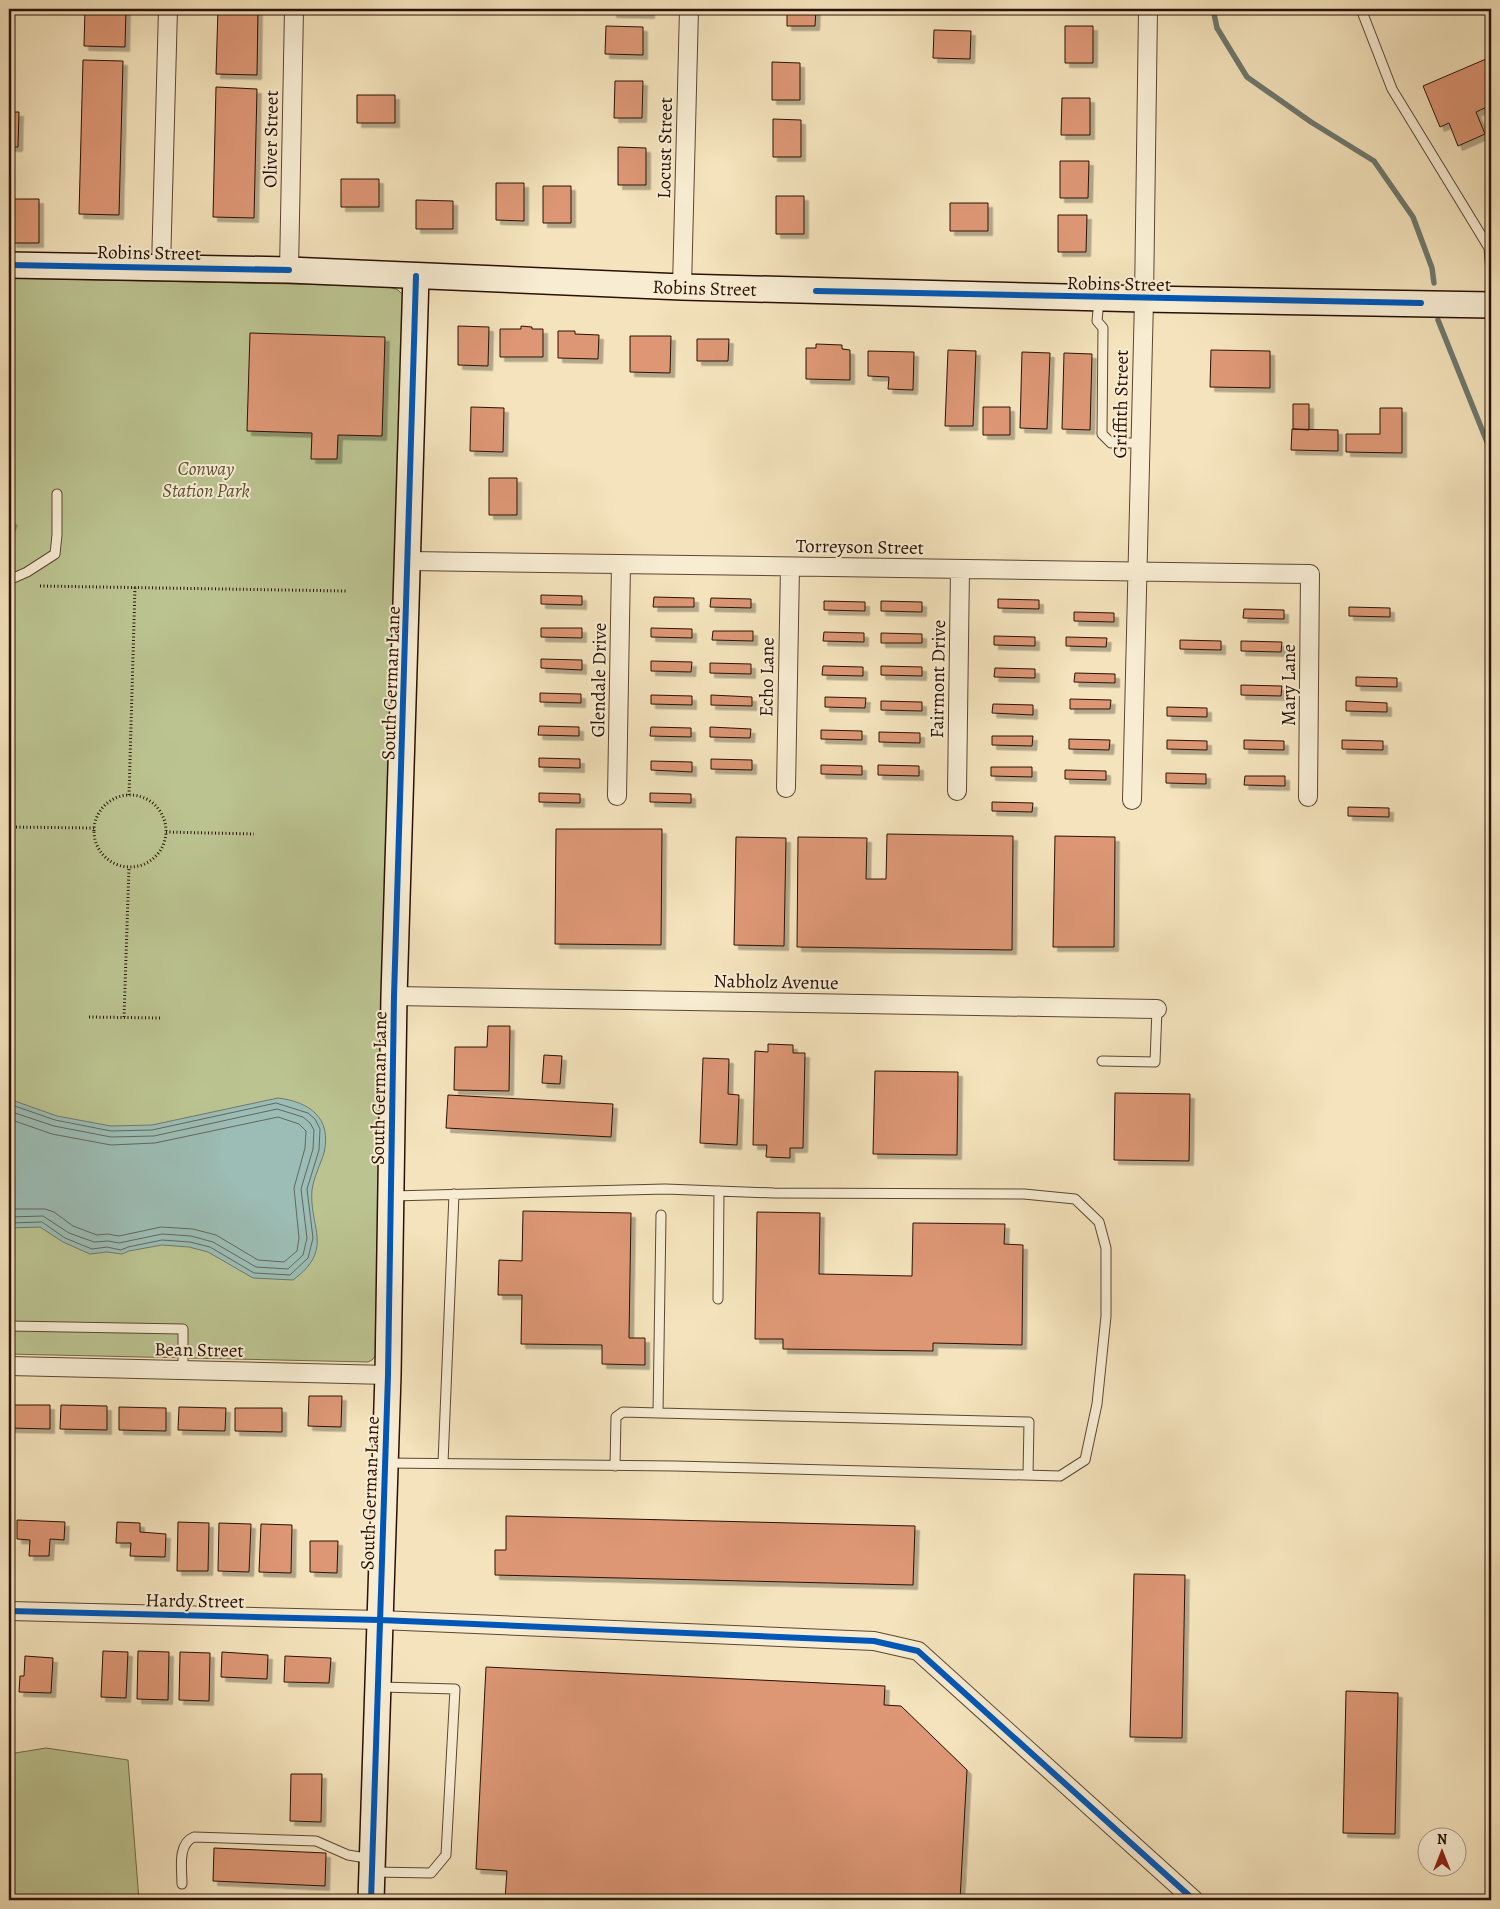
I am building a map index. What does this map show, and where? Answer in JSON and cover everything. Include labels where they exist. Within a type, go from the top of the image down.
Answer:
[{"type":"street","points":[[161,267],[168,9]]},
{"type":"street","name":"Oliver Street","points":[[289,270],[294,9]]},
{"type":"street","name":"Locust Street","points":[[682,287],[689,9]]},
{"type":"street","name":"Griffith Street","points":[[1132,800],[1144,299],[1148,9]]},
{"type":"street","name":"Robins Street","points":[[9,265],[289,270],[682,287],[1099,298],[1491,305]]},
{"type":"street","name":"South German Lane","points":[[371,1900],[388,1375],[394,996],[409,561],[416,276]]},
{"type":"street","name":"Torreyson Street","points":[[409,561],[1310,574]]},
{"type":"street","name":"Glendale Drive","points":[[617,796],[621,564]]},
{"type":"street","name":"Echo Lane","points":[[786,788],[790,567]]},
{"type":"street","name":"Fairmont Drive","points":[[957,790],[960,569]]},
{"type":"street","name":"Mary Lane","points":[[1308,797],[1310,574]]},
{"type":"street","name":"Nabholz Avenue","points":[[394,996],[1157,1009]]},
{"type":"street","name":"Bean Street","points":[[9,1366],[388,1375]]},
{"type":"street","name":"Hardy Street","points":[[9,1611],[380,1620],[874,1641],[918,1651],[1194,1900]]},
{"type":"lane","points":[[1361,9],[1392,89],[1489,248],[1491,272]]},
{"type":"lane","points":[[1099,298],[1098,320],[1103,328],[1102,434],[1111,443],[1141,443]]},
{"type":"lane","points":[[9,580],[27,572],[55,554],[57,494]]},
{"type":"lane","points":[[1102,1061],[1155,1062],[1157,1009]]},
{"type":"lane","points":[[385,1463],[1060,1476],[1085,1460],[1098,1404],[1106,1316],[1106,1248],[1099,1222],[1075,1199],[1015,1193],[774,1193],[665,1189],[392,1196]]},
{"type":"lane","points":[[718,1299],[719,1191]]},
{"type":"lane","points":[[443,1463],[454,1194]]},
{"type":"lane","points":[[658,1413],[661,1215]]},
{"type":"lane","points":[[9,1326],[183,1329],[183,1370]]},
{"type":"lane","points":[[615,1466],[616,1418],[623,1412],[1029,1422],[1028,1475]]},
{"type":"lane","points":[[182,1884],[182,1850],[188,1839],[194,1837],[316,1841],[372,1865],[431,1873],[446,1855],[455,1689],[378,1687]]},
{"type":"path","points":[[40,586],[346,591]]},
{"type":"path","points":[[129,795],[135,587]]},
{"type":"path","points":[[129,795],[143,797],[153,803],[161,812],[166,832],[163,847],[146,864],[122,867],[111,862],[101,854],[95,844],[94,828],[95,820],[101,809],[109,801],[120,796],[129,795]]},
{"type":"path","points":[[9,827],[94,828]]},
{"type":"path","points":[[166,832],[254,834]]},
{"type":"path","points":[[124,1017],[129,867]]},
{"type":"path","points":[[89,1017],[161,1018]]},
{"type":"green space","name":"Conway Station Park","points":[[9,278],[387,286],[398,290],[404,296],[376,1355],[368,1362],[9,1354]]},
{"type":"green space","points":[[46,1748],[128,1760],[139,1900],[9,1900],[9,1754]]},
{"type":"water","points":[[278,1098],[300,1103],[316,1114],[325,1130],[326,1141],[312,1190],[317,1248],[306,1269],[293,1280],[253,1278],[208,1252],[189,1247],[162,1245],[122,1254],[107,1252],[90,1254],[63,1242],[40,1227],[9,1228],[9,1099],[57,1116],[111,1126],[152,1125]]},
{"type":"building","points":[[85,9],[126,9],[125,47],[84,46]]},
{"type":"building","points":[[218,9],[258,9],[257,75],[216,74]]},
{"type":"building","points":[[612,9],[650,9],[650,14],[612,13]]},
{"type":"building","points":[[787,9],[816,9],[815,26],[787,26]]},
{"type":"building","points":[[606,26],[643,27],[643,55],[605,54]]},
{"type":"building","points":[[1065,26],[1093,26],[1093,63],[1065,63]]},
{"type":"building","points":[[934,30],[971,31],[970,59],[933,58]]},
{"type":"building","points":[[1486,59],[1491,73],[1491,105],[1476,112],[1485,134],[1458,146],[1449,123],[1440,127],[1423,86]]},
{"type":"building","points":[[83,60],[123,61],[119,215],[79,214]]},
{"type":"building","points":[[772,62],[800,63],[800,100],[772,100]]},
{"type":"building","points":[[615,81],[643,81],[642,118],[614,118]]},
{"type":"building","points":[[216,87],[257,89],[254,218],[213,217]]},
{"type":"building","points":[[357,95],[395,95],[395,123],[357,123]]},
{"type":"building","points":[[1062,98],[1090,98],[1090,135],[1061,135]]},
{"type":"building","points":[[9,112],[19,112],[18,147],[9,147]]},
{"type":"building","points":[[773,119],[801,120],[801,157],[773,157]]},
{"type":"building","points":[[618,147],[646,148],[646,185],[618,185]]},
{"type":"building","points":[[1060,161],[1089,161],[1088,198],[1060,198]]},
{"type":"building","points":[[341,179],[379,179],[379,207],[341,207]]},
{"type":"building","points":[[496,183],[524,183],[524,221],[496,220]]},
{"type":"building","points":[[543,186],[571,186],[571,223],[543,223]]},
{"type":"building","points":[[776,196],[804,196],[804,234],[776,234]]},
{"type":"building","points":[[13,199],[39,199],[39,243],[12,243]]},
{"type":"building","points":[[416,200],[453,201],[453,229],[416,229]]},
{"type":"building","points":[[950,203],[988,203],[988,231],[950,231]]},
{"type":"building","points":[[1058,215],[1087,215],[1086,252],[1058,252]]},
{"type":"building","points":[[458,326],[489,327],[488,366],[458,365]]},
{"type":"building","points":[[521,326],[543,329],[543,357],[500,357],[500,329],[521,329]]},
{"type":"building","points":[[558,331],[575,331],[575,334],[599,335],[598,359],[558,358]]},
{"type":"building","points":[[250,333],[385,337],[382,436],[338,435],[337,459],[311,459],[312,433],[247,431]]},
{"type":"building","points":[[630,336],[671,336],[670,373],[630,372]]},
{"type":"building","points":[[697,339],[729,339],[728,361],[697,361]]},
{"type":"building","points":[[816,344],[842,345],[842,349],[850,350],[850,380],[806,379],[806,348],[816,348]]},
{"type":"building","points":[[948,350],[976,351],[973,426],[945,426]]},
{"type":"building","points":[[1211,350],[1270,351],[1270,388],[1210,387]]},
{"type":"building","points":[[868,351],[914,352],[913,390],[888,389],[889,377],[868,376]]},
{"type":"building","points":[[1022,352],[1050,353],[1047,429],[1020,428]]},
{"type":"building","points":[[1064,353],[1092,354],[1090,430],[1062,429]]},
{"type":"building","points":[[1293,404],[1309,404],[1309,430],[1293,429]]},
{"type":"building","points":[[471,407],[504,408],[503,452],[470,451]]},
{"type":"building","points":[[983,407],[1010,407],[1010,435],[983,435]]},
{"type":"building","points":[[1380,408],[1402,408],[1402,453],[1346,452],[1346,434],[1380,434]]},
{"type":"building","points":[[1292,429],[1338,430],[1338,451],[1291,450]]},
{"type":"building","points":[[489,478],[517,478],[517,515],[489,515]]},
{"type":"building","points":[[9,518],[13,521],[9,529]]},
{"type":"building","points":[[541,595],[582,596],[582,605],[541,604]]},
{"type":"building","points":[[654,597],[694,598],[694,607],[653,607]]},
{"type":"building","points":[[711,598],[751,599],[751,608],[710,607]]},
{"type":"building","points":[[998,599],[1039,600],[1039,609],[998,608]]},
{"type":"building","points":[[824,601],[865,602],[865,611],[824,610]]},
{"type":"building","points":[[881,601],[922,602],[922,612],[881,611]]},
{"type":"building","points":[[1349,607],[1390,608],[1390,617],[1349,616]]},
{"type":"building","points":[[1244,609],[1284,610],[1284,619],[1243,618]]},
{"type":"building","points":[[1074,612],[1114,613],[1114,622],[1074,621]]},
{"type":"building","points":[[541,628],[582,628],[582,638],[541,637]]},
{"type":"building","points":[[651,628],[692,629],[692,638],[651,637]]},
{"type":"building","points":[[713,631],[753,631],[753,641],[712,640]]},
{"type":"building","points":[[824,632],[864,633],[864,642],[823,641]]},
{"type":"building","points":[[881,633],[922,634],[922,643],[881,643]]},
{"type":"building","points":[[994,636],[1035,637],[1035,646],[994,645]]},
{"type":"building","points":[[1066,637],[1107,638],[1106,647],[1066,646]]},
{"type":"building","points":[[1180,640],[1221,641],[1221,650],[1180,649]]},
{"type":"building","points":[[1241,641],[1282,642],[1281,652],[1241,651]]},
{"type":"building","points":[[541,659],[582,660],[582,670],[541,668]]},
{"type":"building","points":[[651,661],[692,662],[691,672],[651,671]]},
{"type":"building","points":[[710,663],[751,664],[751,674],[710,673]]},
{"type":"building","points":[[823,666],[863,667],[863,676],[822,675]]},
{"type":"building","points":[[881,666],[922,667],[922,676],[881,675]]},
{"type":"building","points":[[995,668],[1035,669],[1035,678],[994,677]]},
{"type":"building","points":[[1075,673],[1115,674],[1115,683],[1074,682]]},
{"type":"building","points":[[1356,677],[1397,678],[1397,687],[1356,686]]},
{"type":"building","points":[[1241,685],[1282,686],[1281,696],[1241,695]]},
{"type":"building","points":[[540,693],[581,694],[581,703],[540,702]]},
{"type":"building","points":[[651,695],[692,696],[692,705],[651,704]]},
{"type":"building","points":[[711,695],[752,697],[752,706],[711,705]]},
{"type":"building","points":[[825,697],[866,698],[865,708],[825,707]]},
{"type":"building","points":[[1070,699],[1111,700],[1110,709],[1070,709]]},
{"type":"building","points":[[881,701],[922,702],[922,711],[881,710]]},
{"type":"building","points":[[1346,701],[1387,703],[1387,712],[1346,711]]},
{"type":"building","points":[[993,704],[1033,705],[1033,715],[992,713]]},
{"type":"building","points":[[1167,707],[1207,708],[1207,717],[1167,716]]},
{"type":"building","points":[[539,726],[579,727],[579,736],[538,735]]},
{"type":"building","points":[[651,727],[691,728],[691,737],[650,736]]},
{"type":"building","points":[[710,727],[751,729],[750,738],[710,737]]},
{"type":"building","points":[[821,730],[862,731],[862,740],[821,739]]},
{"type":"building","points":[[879,732],[920,733],[920,743],[879,742]]},
{"type":"building","points":[[992,736],[1033,736],[1032,746],[992,745]]},
{"type":"building","points":[[1069,739],[1110,740],[1109,750],[1069,749]]},
{"type":"building","points":[[1167,740],[1207,741],[1207,750],[1167,749]]},
{"type":"building","points":[[1244,740],[1284,741],[1284,750],[1244,749]]},
{"type":"building","points":[[1342,740],[1383,741],[1383,750],[1342,749]]},
{"type":"building","points":[[539,758],[580,759],[580,768],[539,767]]},
{"type":"building","points":[[711,759],[752,760],[752,770],[711,769]]},
{"type":"building","points":[[651,761],[692,762],[692,772],[651,770]]},
{"type":"building","points":[[821,765],[862,766],[862,775],[821,774]]},
{"type":"building","points":[[878,765],[919,766],[919,776],[878,775]]},
{"type":"building","points":[[991,767],[1032,767],[1032,777],[991,776]]},
{"type":"building","points":[[1065,770],[1106,771],[1106,780],[1065,779]]},
{"type":"building","points":[[1166,773],[1206,774],[1206,784],[1166,783]]},
{"type":"building","points":[[1245,776],[1285,776],[1285,786],[1244,785]]},
{"type":"building","points":[[539,793],[580,794],[580,803],[539,802]]},
{"type":"building","points":[[650,793],[691,794],[691,803],[650,802]]},
{"type":"building","points":[[992,802],[1033,803],[1032,812],[992,811]]},
{"type":"building","points":[[1348,807],[1389,808],[1389,817],[1348,816]]},
{"type":"building","points":[[556,829],[662,829],[661,945],[555,944]]},
{"type":"building","points":[[887,834],[1013,836],[1012,950],[797,947],[798,837],[867,838],[866,879],[886,879]]},
{"type":"building","points":[[1055,836],[1115,837],[1114,947],[1053,947]]},
{"type":"building","points":[[736,837],[786,838],[784,946],[734,945]]},
{"type":"building","points":[[488,1026],[510,1026],[509,1091],[454,1090],[455,1047],[487,1047]]},
{"type":"building","points":[[768,1044],[793,1045],[793,1053],[805,1053],[803,1148],[790,1148],[790,1158],[766,1157],[767,1145],[753,1145],[755,1051],[768,1052]]},
{"type":"building","points":[[544,1055],[562,1056],[560,1084],[542,1083]]},
{"type":"building","points":[[703,1058],[729,1059],[728,1094],[739,1095],[737,1145],[700,1143]]},
{"type":"building","points":[[875,1071],[958,1072],[957,1155],[873,1154]]},
{"type":"building","points":[[1115,1093],[1190,1094],[1189,1161],[1114,1160]]},
{"type":"building","points":[[448,1095],[613,1104],[611,1137],[446,1128]]},
{"type":"building","points":[[523,1211],[631,1213],[629,1338],[645,1338],[645,1365],[602,1364],[602,1345],[521,1344],[522,1295],[498,1295],[499,1260],[522,1261]]},
{"type":"building","points":[[757,1212],[820,1213],[819,1274],[912,1276],[913,1223],[1005,1224],[1004,1244],[1023,1245],[1022,1345],[933,1343],[933,1351],[783,1349],[783,1339],[755,1339]]},
{"type":"building","points":[[309,1396],[342,1396],[341,1427],[308,1426]]},
{"type":"building","points":[[9,1405],[50,1405],[50,1429],[9,1428]]},
{"type":"building","points":[[61,1405],[107,1406],[107,1430],[60,1429]]},
{"type":"building","points":[[119,1407],[166,1408],[166,1431],[119,1430]]},
{"type":"building","points":[[179,1407],[226,1408],[225,1431],[178,1430]]},
{"type":"building","points":[[235,1408],[282,1408],[282,1432],[235,1431]]},
{"type":"building","points":[[506,1516],[915,1526],[913,1585],[495,1575],[495,1550],[506,1550]]},
{"type":"building","points":[[17,1520],[65,1522],[64,1540],[50,1539],[49,1556],[29,1556],[30,1540],[17,1539]]},
{"type":"building","points":[[117,1522],[140,1523],[140,1532],[166,1534],[165,1557],[130,1556],[131,1543],[116,1543]]},
{"type":"building","points":[[178,1522],[209,1523],[208,1571],[177,1571]]},
{"type":"building","points":[[219,1523],[251,1524],[249,1572],[218,1571]]},
{"type":"building","points":[[261,1524],[292,1525],[291,1573],[259,1572]]},
{"type":"building","points":[[310,1541],[338,1541],[337,1573],[310,1572]]},
{"type":"building","points":[[1134,1574],[1185,1575],[1182,1738],[1130,1737]]},
{"type":"building","points":[[103,1651],[128,1652],[126,1698],[101,1697]]},
{"type":"building","points":[[138,1651],[169,1652],[168,1700],[137,1699]]},
{"type":"building","points":[[180,1652],[210,1653],[209,1701],[179,1700]]},
{"type":"building","points":[[222,1652],[268,1655],[267,1679],[221,1677]]},
{"type":"building","points":[[25,1656],[53,1658],[51,1693],[19,1692],[20,1676],[24,1676]]},
{"type":"building","points":[[285,1656],[331,1658],[329,1683],[284,1682]]},
{"type":"building","points":[[486,1667],[885,1686],[884,1705],[901,1706],[967,1770],[960,1900],[505,1900],[507,1871],[476,1869]]},
{"type":"building","points":[[1346,1691],[1398,1693],[1395,1834],[1343,1833]]},
{"type":"building","points":[[291,1774],[322,1774],[321,1822],[290,1821]]},
{"type":"building","points":[[214,1848],[326,1853],[325,1886],[213,1881]]},
{"type":"waterway","points":[[1213,9],[1217,28],[1247,77],[1311,122],[1374,161],[1413,217],[1432,268],[1434,283]]},
{"type":"waterway","points":[[1438,320],[1491,452]]},
{"type":"cycle path","points":[[9,265],[289,270]]},
{"type":"cycle path","points":[[371,1900],[388,1375],[394,996],[416,276]]},
{"type":"cycle path","points":[[816,291],[1421,303]]},
{"type":"cycle path","points":[[9,1611],[380,1620],[874,1641],[918,1651],[1194,1900]]}]
